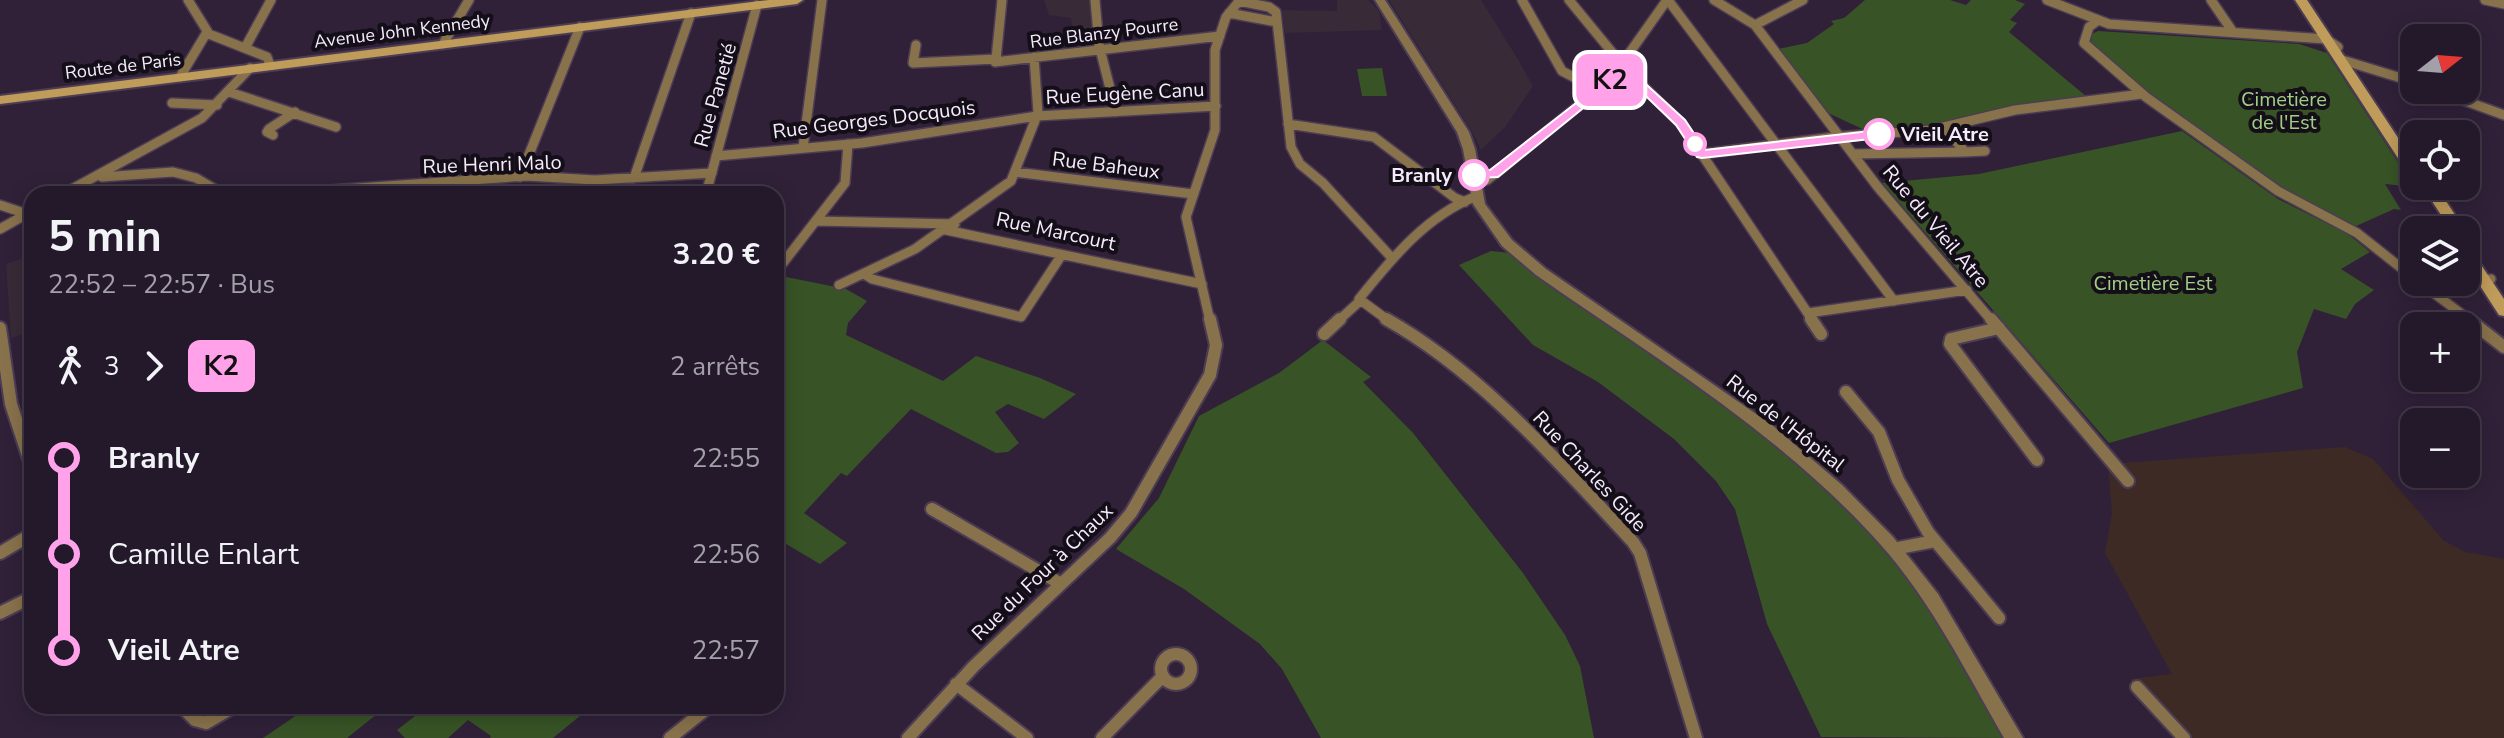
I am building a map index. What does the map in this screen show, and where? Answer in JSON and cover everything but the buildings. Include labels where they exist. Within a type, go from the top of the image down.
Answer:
[{"type":"main road","name":"Avenue John Kennedy","points":[[250,68],[797,0]]},
{"type":"main road","points":[[2303,0],[2400,142]]},
{"type":"main road","points":[[2336,48],[2400,150]]},
{"type":"main road","name":"Route de Paris","points":[[0,100],[250,68]]},
{"type":"main road","points":[[2480,267],[2502,302]]},
{"type":"main road","points":[[2480,270],[2487,279]]},
{"type":"street","points":[[188,0],[207,32],[269,59],[270,65]]},
{"type":"street","points":[[245,48],[271,0]]},
{"type":"street","points":[[443,44],[469,0]]},
{"type":"street","points":[[803,148],[822,0]]},
{"type":"street","points":[[996,59],[1002,0]]},
{"type":"street","points":[[1095,0],[1100,49],[1116,112]]},
{"type":"street","points":[[1240,0],[1272,7],[1277,22],[1288,124],[1295,158],[1323,183],[1391,257]]},
{"type":"street","name":"Rue du Four à Chaux","points":[[908,738],[956,684],[1136,508],[1210,375],[1216,356],[1215,340],[1185,220],[1214,136],[1213,61],[1229,13],[1240,0]]},
{"type":"street","points":[[1380,0],[1463,132],[1477,191]]},
{"type":"street","points":[[1522,0],[1562,71],[1598,90]]},
{"type":"street","points":[[1569,0],[1625,68],[1680,123],[1821,334]]},
{"type":"street","points":[[1617,59],[1629,53],[1668,0],[1894,301]]},
{"type":"street","name":"Rue du Vieil Atre","points":[[1714,0],[1755,25],[1853,154],[2128,481]]},
{"type":"street","points":[[1755,25],[1803,0]]},
{"type":"street","points":[[2211,0],[2233,32]]},
{"type":"street","points":[[2485,0],[2504,4]]},
{"type":"street","points":[[2052,2],[2113,25],[2266,34],[2315,43],[2336,48],[2400,76]]},
{"type":"street","name":"Rue Panetié","points":[[708,186],[757,5]]},
{"type":"street","points":[[634,178],[691,13]]},
{"type":"street","points":[[1229,13],[1277,22]]},
{"type":"street","points":[[2097,21],[2089,27],[2084,43],[2142,94],[2267,184],[2357,233],[2400,267]]},
{"type":"street","points":[[520,177],[580,27]]},
{"type":"street","points":[[180,77],[207,32]]},
{"type":"street","name":"Rue Blanzy Pourre","points":[[916,45],[913,63],[996,59],[995,62],[1220,36]]},
{"type":"street","points":[[839,285],[907,254],[951,227],[1009,183],[1037,116],[1034,57]]},
{"type":"street","points":[[78,186],[193,123],[217,105],[250,68]]},
{"type":"street","points":[[1324,334],[1360,299],[1391,257],[1477,191],[1625,68]]},
{"type":"street","points":[[229,92],[336,127]]},
{"type":"street","points":[[1702,154],[1945,128],[2015,110],[2142,94]]},
{"type":"street","points":[[172,103],[217,105]]},
{"type":"street","points":[[2474,104],[2504,115]]},
{"type":"street","name":"Rue Eugène Canu","points":[[1037,116],[1216,106]]},
{"type":"street","points":[[273,135],[267,132],[269,129],[295,112]]},
{"type":"street","name":"Rue Georges Docquois","points":[[716,156],[848,144],[1037,116]]},
{"type":"street","points":[[1288,124],[1374,137],[1460,202]]},
{"type":"street","points":[[1945,128],[1965,152]]},
{"type":"street","points":[[784,262],[845,183],[848,144]]},
{"type":"street","points":[[1853,154],[1985,151]]},
{"type":"street","points":[[97,176],[174,172],[210,186]]},
{"type":"street","name":"Rue Baheux","points":[[1015,172],[1193,194]]},
{"type":"street","name":"Rue Henri Malo","points":[[390,186],[520,177],[591,180],[712,173]]},
{"type":"street","points":[[588,186],[591,180]]},
{"type":"street","name":"Rue de l'Hôpital","points":[[1477,191],[1507,243],[1536,268],[1707,386],[1797,453],[1844,495],[1893,549],[1949,625],[2014,738]]},
{"type":"street","points":[[0,205],[24,211]]},
{"type":"street","points":[[0,229],[24,215]]},
{"type":"street","name":"Rue Marcourt","points":[[816,221],[951,227],[975,236],[1061,256],[1202,284]]},
{"type":"street","name":"Rue Marcourt","points":[[975,236],[996,234],[1115,261],[1128,268]]},
{"type":"street","points":[[864,274],[872,279],[1021,317],[1061,256]]},
{"type":"street","points":[[2480,280],[2487,279]]},
{"type":"street","points":[[1808,313],[1967,290]]},
{"type":"street","points":[[2438,296],[2504,347]]},
{"type":"street","name":"Rue Charles Gide","points":[[1360,299],[1378,315],[1422,340],[1516,420],[1633,542],[1640,553],[1696,738]]},
{"type":"street","points":[[0,328],[11,404],[24,444]]},
{"type":"street","points":[[1999,328],[1958,335],[1951,339],[1950,344],[2037,460]]},
{"type":"street","points":[[1846,392],[1879,432],[1901,487],[1935,541],[1999,618]]},
{"type":"street","points":[[932,509],[1061,584]]},
{"type":"street","points":[[0,553],[24,539]]},
{"type":"street","points":[[1893,549],[1935,541]]},
{"type":"street","points":[[0,613],[24,601]]},
{"type":"street","points":[[1102,738],[1163,676]]},
{"type":"street","points":[[956,684],[1027,738]]},
{"type":"street","points":[[2137,687],[2184,738]]},
{"type":"street","points":[[188,714],[200,724],[223,714]]},
{"type":"street","points":[[670,738],[700,714]]},
{"type":"shaded area","points":[[1044,0],[1090,0],[1092,36],[1074,37],[1071,18],[1049,15]]},
{"type":"shaded area","points":[[1337,0],[1368,0],[1379,11],[1382,30],[1285,33],[1282,10],[1337,11]]},
{"type":"shaded area","points":[[1389,0],[1481,0],[1519,61],[1533,86],[1506,126],[1481,150],[1474,135]]},
{"type":"shaded area","points":[[24,258],[24,334],[11,338],[6,264]]},
{"type":"shaded area","points":[[2345,447],[2373,459],[2444,541],[2465,552],[2504,559],[2504,738],[2179,738],[2146,708],[2130,679],[2172,674],[2105,553],[2112,513],[2108,464]]},
{"type":"green space","points":[[1865,0],[1950,0],[1966,5],[1971,0],[2015,0],[2025,4],[2010,20],[2017,23],[2009,32],[2087,97],[2018,106],[1935,125],[1869,132],[1828,113],[1778,49],[1807,43],[1834,24],[1831,21],[1844,18]]},
{"type":"green space","name":"Cimetière de l'Est","points":[[2098,31],[2299,44],[2327,53],[2400,165],[2400,186],[2385,184],[2401,210],[2394,209],[2354,227],[2286,193],[2136,86],[2091,42],[2092,34]]},
{"type":"green space","points":[[1382,68],[1387,96],[1362,96],[1357,69]]},
{"type":"green space","name":"Cimetière Est","points":[[2182,131],[2278,199],[2348,234],[2370,252],[2341,269],[2374,290],[2355,304],[2346,319],[2314,309],[2297,352],[2303,388],[2109,443],[1882,183],[1979,174]]},
{"type":"green space","points":[[1491,251],[1510,253],[1777,444],[1841,499],[1919,590],[2007,738],[1821,737],[1767,624],[1735,509],[1716,481],[1674,439],[1598,382],[1533,345],[1459,265]]},
{"type":"green space","points":[[784,277],[846,289],[867,301],[848,323],[846,335],[943,381],[976,356],[1076,394],[1044,419],[1008,404],[995,412],[1019,443],[1008,452],[996,453],[911,409],[847,476],[841,473],[804,513],[847,543],[820,564],[784,543]]},
{"type":"green space","points":[[1323,340],[1371,377],[1363,382],[1413,433],[1523,573],[1565,635],[1580,666],[1594,738],[1321,738],[1282,669],[1260,644],[1184,589],[1116,549],[1159,498],[1199,416],[1279,373]]},
{"type":"green space","points":[[298,714],[377,714],[347,738],[263,738]]},
{"type":"green space","points":[[418,714],[582,714],[553,738],[490,738],[468,720],[448,738],[405,738],[397,730]]},
{"type":"bus line","name":"K2","points":[[1474,175],[1494,174],[1625,68],[1680,123],[1702,154],[1879,134]]},
{"type":"place","name":"Vieil Atre","points":[[1879,134]]},
{"type":"place","name":"Branly","points":[[1474,175]]}]
